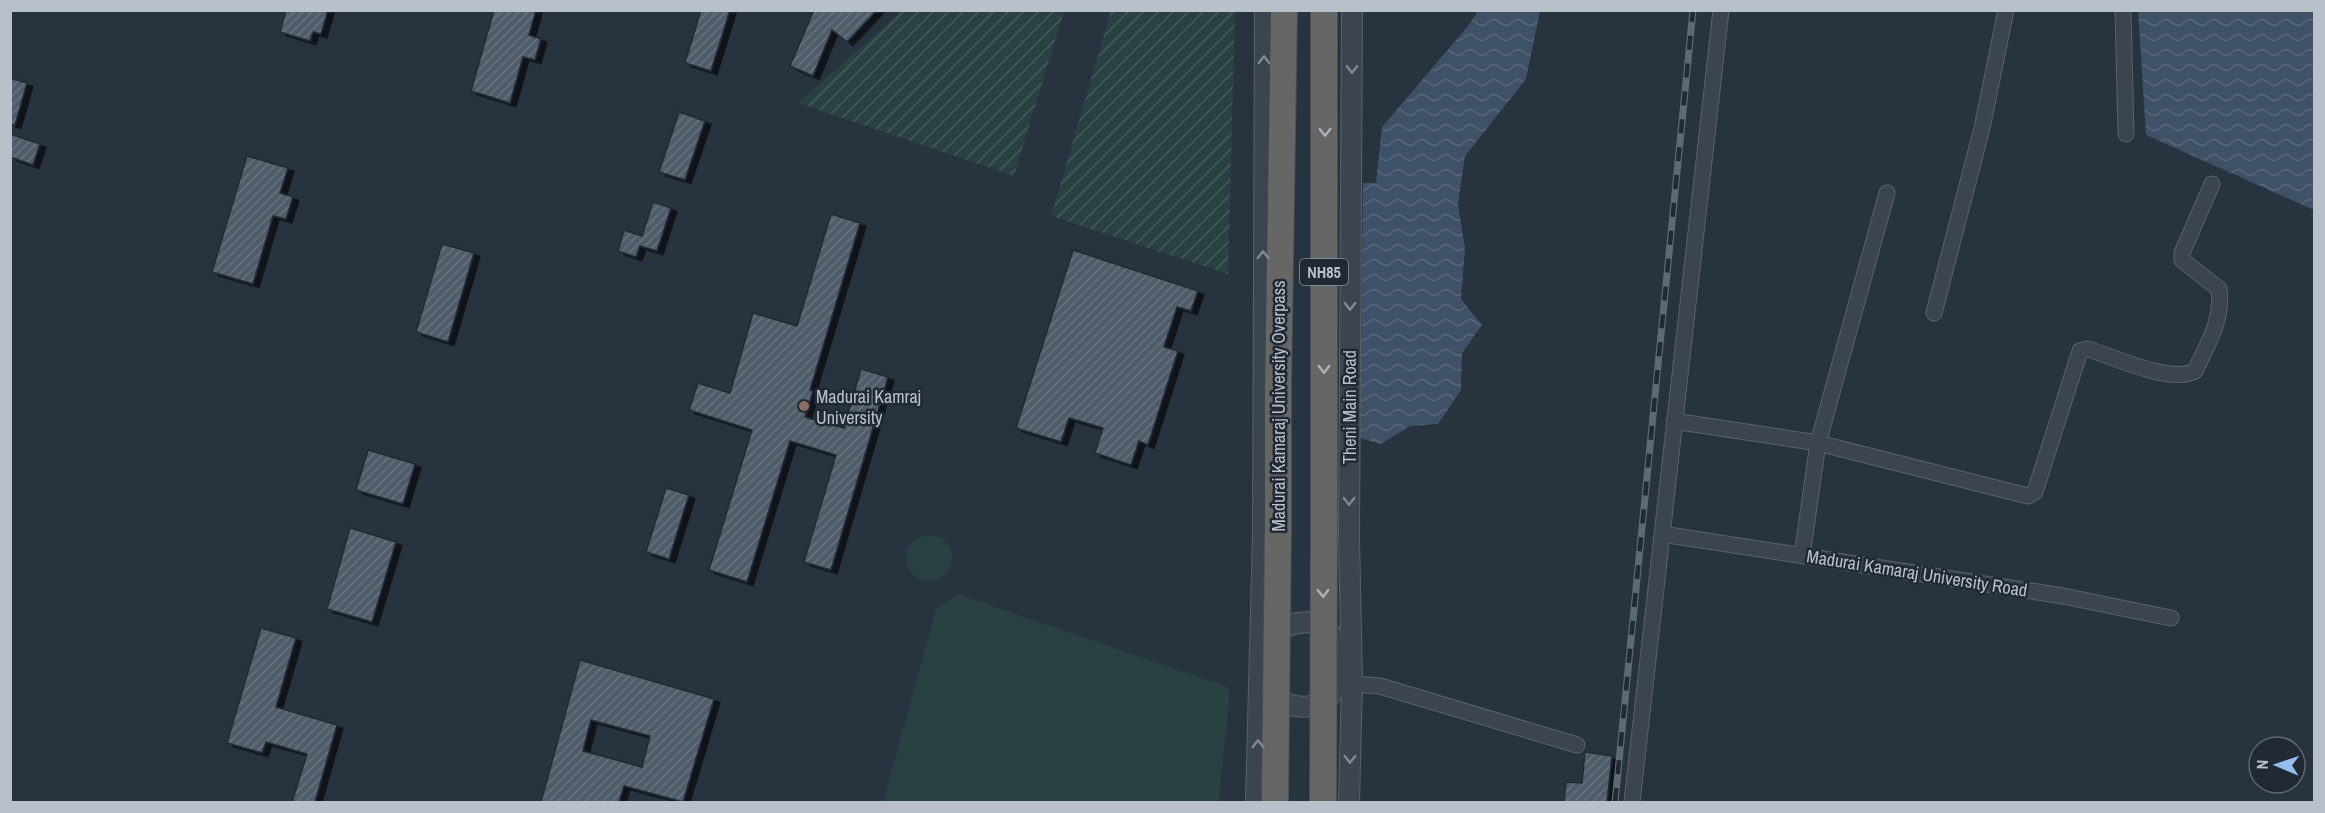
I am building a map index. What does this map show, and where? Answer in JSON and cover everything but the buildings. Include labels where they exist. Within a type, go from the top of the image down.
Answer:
[{"type":"highway","name":"Madurai Kamaraj University Overpass","points":[[1275,802],[1284,10]]},
{"type":"highway","name":"NH85","points":[[1323,802],[1324,10]]},
{"type":"street","points":[[1256,802],[1263,533],[1265,10]]},
{"type":"street","name":"Theni Main Road","points":[[1349,802],[1351,716],[1340,685],[1350,613],[1352,10]]},
{"type":"street","points":[[1632,802],[1721,10]]},
{"type":"street","points":[[1934,313],[1982,128],[2006,10]]},
{"type":"street","points":[[2123,10],[2126,134]]},
{"type":"street","points":[[1674,421],[1818,443],[2028,496],[2035,492],[2080,351],[2088,349],[2168,375],[2188,375],[2195,371],[2220,316],[2221,305],[2219,289],[2182,260],[2182,253],[2212,184]]},
{"type":"street","points":[[1802,555],[1818,443],[1887,194]]},
{"type":"street","name":"Madurai Kamaraj University Road","points":[[1662,534],[2063,596],[2171,618]]},
{"type":"street","points":[[1335,642],[1350,613]]},
{"type":"street","points":[[1260,616],[1275,642]]},
{"type":"street","points":[[1340,685],[1335,642],[1324,626],[1311,622],[1297,623],[1283,628],[1275,642],[1272,664],[1275,687],[1283,701],[1296,706],[1310,707],[1323,703],[1340,685],[1380,686],[1577,745]]},
{"type":"street","points":[[1258,718],[1275,687]]},
{"type":"green space","points":[[902,11],[1064,11],[1014,176],[798,103]]},
{"type":"green space","points":[[1111,11],[1235,11],[1228,274],[1051,216]]},
{"type":"green space","points":[[929,535],[945,542],[952,558],[945,574],[929,581],[913,574],[906,558],[913,542]]},
{"type":"green space","points":[[958,594],[1230,688],[1219,802],[883,802],[936,609]]},
{"type":"water","points":[[1479,10],[1540,11],[1526,79],[1465,156],[1458,204],[1465,249],[1461,299],[1482,325],[1462,353],[1461,390],[1438,424],[1410,426],[1381,444],[1360,438],[1363,183],[1376,183],[1382,127]]},
{"type":"water","points":[[2138,11],[2314,11],[2314,210],[2146,135]]},
{"type":"railway","points":[[1615,802],[1693,10]]},
{"type":"place","name":"Madurai Kamraj University","points":[[804,406]]}]
